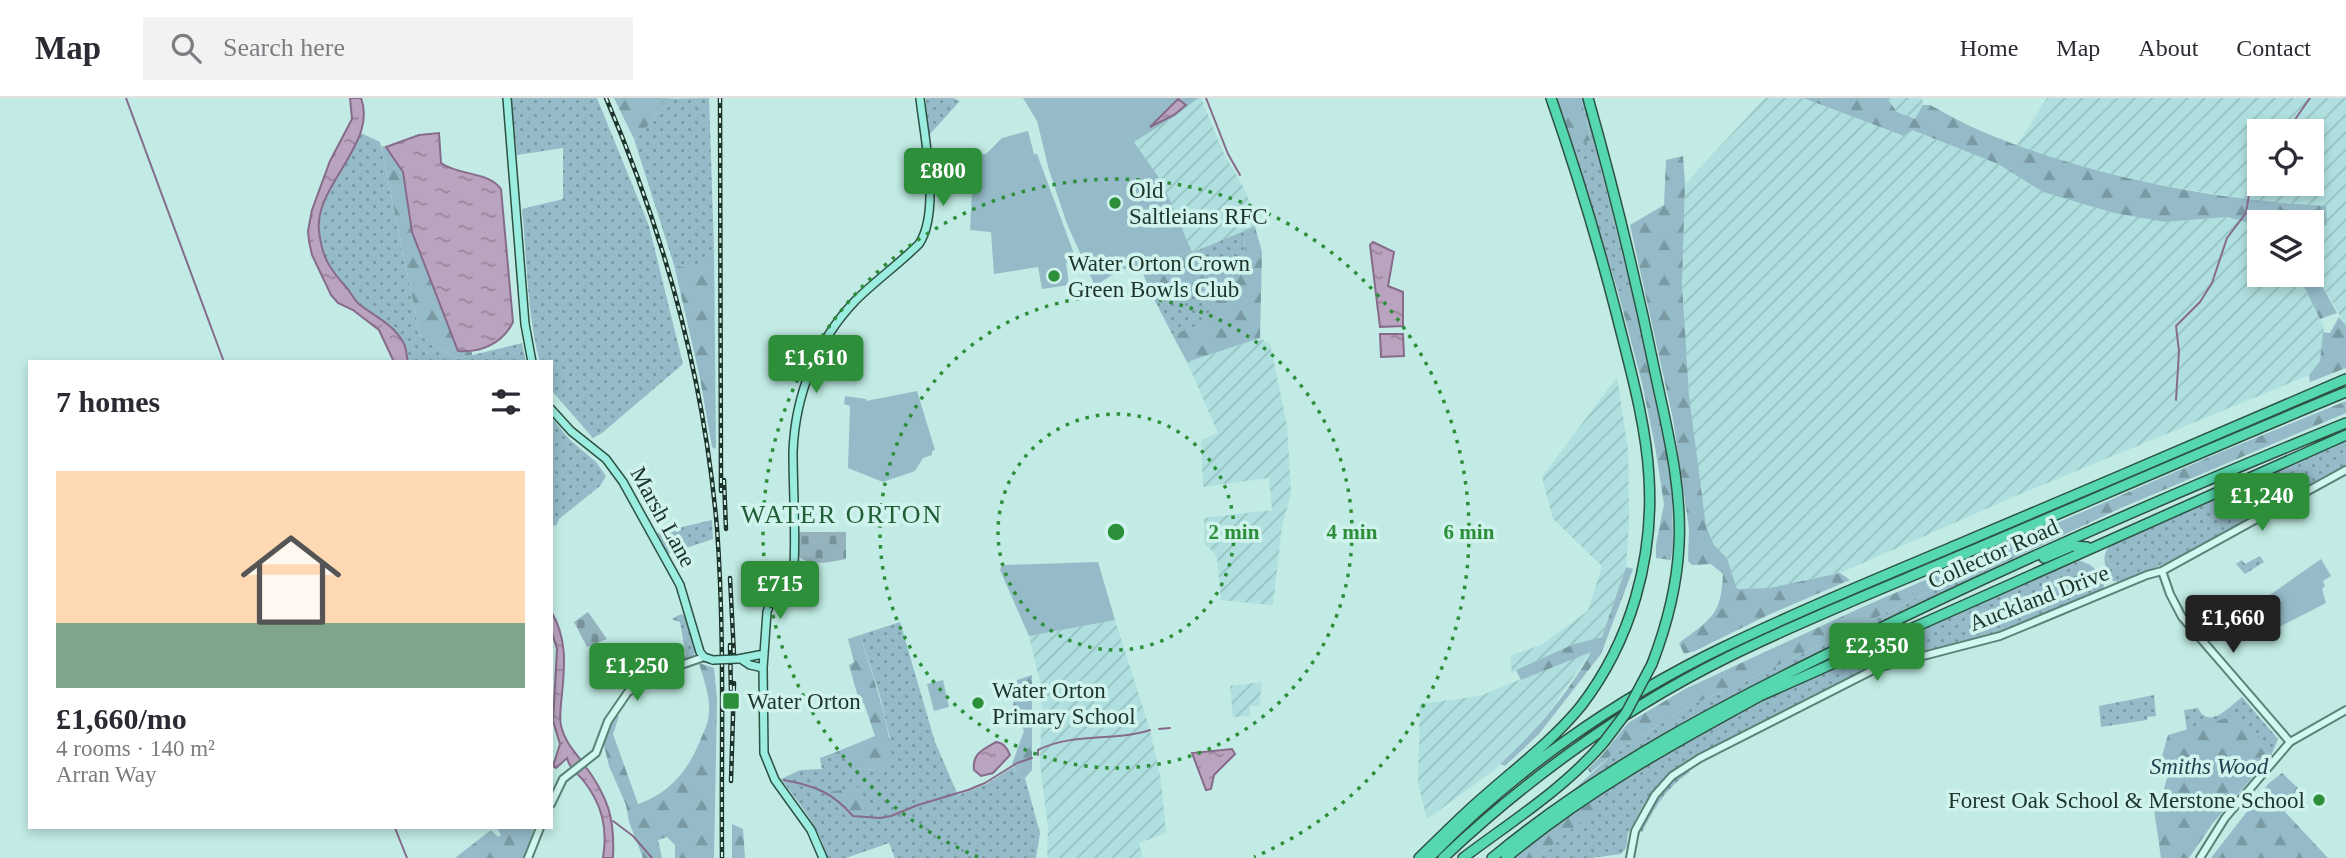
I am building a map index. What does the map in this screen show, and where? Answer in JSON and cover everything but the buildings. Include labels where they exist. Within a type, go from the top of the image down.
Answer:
[{"type":"highway","points":[[1419,858],[1459,818],[1525,762],[1581,705],[1620,641],[1638,591],[1646,555],[1650,510],[1649,476],[1634,389],[1600,248],[1551,98]]},
{"type":"highway","points":[[1463,858],[1544,800],[1605,742],[1626,713],[1652,664],[1667,623],[1677,574],[1679,491],[1648,335],[1588,98]]},
{"type":"highway","points":[[1429,858],[1491,800],[1567,740],[1641,692],[1723,647],[1824,601],[2346,379]]},
{"type":"highway","points":[[1443,858],[1513,795],[1574,749],[1639,706],[1726,658],[1826,611],[2346,392]]},
{"type":"highway","name":"Collector Road","points":[[1492,858],[1589,786],[1757,688],[1960,589],[2192,486],[2346,423]]},
{"type":"highway","name":"Collector Road","points":[[1506,858],[1591,795],[1675,742],[1760,696],[2346,435]]},
{"type":"highway","points":[[1960,589],[1994,579],[2072,546],[2089,548]]},
{"type":"main road","points":[[507,98],[526,324],[532,360]]},
{"type":"main road","points":[[823,858],[808,824],[775,780],[764,753],[763,668],[769,606],[776,590],[791,572],[794,560],[794,435],[809,372],[825,341],[845,312],[919,244],[928,223],[928,163],[920,98]]},
{"type":"main road","name":"Marsh Lane","points":[[553,411],[570,431],[606,459],[623,482],[680,586],[698,648],[704,657]]},
{"type":"main road","points":[[704,657],[713,660],[739,659],[764,653]]},
{"type":"main road","points":[[739,659],[750,666],[763,668]]},
{"type":"street","name":"Auckland Drive","points":[[1630,858],[1635,831],[1654,795],[1672,776],[1700,758],[1877,668],[2000,636],[2162,571],[2346,470]]},
{"type":"street","points":[[2162,571],[2182,617],[2290,743]]},
{"type":"street","points":[[553,786],[597,751],[608,722],[628,692],[661,672],[704,657]]},
{"type":"street","points":[[2200,858],[2225,818],[2290,743],[2346,710]]},
{"type":"street","points":[[553,800],[563,779]]},
{"type":"street","points":[[528,858],[540,829]]},
{"type":"shaded area","points":[[1201,98],[1224,154],[1244,188],[1255,227],[1192,252],[1162,182],[1134,142]]},
{"type":"shaded area","points":[[1765,98],[1803,98],[1904,136],[1911,130],[1998,164],[2043,192],[2166,222],[2227,217],[2247,223],[2247,287],[2304,287],[2324,328],[2320,361],[2309,375],[2018,495],[1840,573],[1769,588],[1737,589],[1727,558],[1714,545],[1705,527],[1689,395],[1682,283],[1685,184]]},
{"type":"shaded area","points":[[1887,98],[1922,98],[1923,105],[1916,119],[1897,112]]},
{"type":"shaded area","points":[[2047,98],[2346,98],[2346,326],[2324,287],[2324,226],[2327,225],[2324,224],[2324,210],[2284,210],[2261,202],[2138,181],[2052,158],[2017,145]]},
{"type":"shaded area","points":[[1260,338],[1270,344],[1287,425],[1291,493],[1282,526],[1273,605],[1221,600],[1217,558],[1210,548],[1205,546],[1204,518],[1272,510],[1269,478],[1203,487],[1201,440],[1218,433],[1187,362]]},
{"type":"shaded area","points":[[1617,377],[1628,449],[1629,522],[1626,567],[1602,637],[1574,644],[1512,673],[1510,656],[1541,645],[1588,611],[1602,566],[1553,519],[1542,477]]},
{"type":"shaded area","points":[[1115,620],[1150,730],[1161,780],[1166,833],[1139,843],[1143,858],[1047,858],[1048,828],[1040,764],[1042,691],[1029,636]]},
{"type":"shaded area","points":[[1591,651],[1548,714],[1520,746],[1493,771],[1427,819],[1418,783],[1420,704],[1480,696]]},
{"type":"shaded area","points":[[1262,682],[1259,706],[1250,706],[1250,716],[1233,717],[1230,686]]},
{"type":"green space","points":[[511,98],[597,98],[649,226],[683,364],[593,438],[553,392],[553,360],[540,360],[530,306],[522,209],[563,199],[563,148],[517,155]]},
{"type":"green space","points":[[614,98],[676,98],[663,99],[653,121],[634,139]]},
{"type":"green space","points":[[709,98],[714,248],[692,269],[674,265],[634,139],[653,121],[663,99]]},
{"type":"green space","points":[[926,98],[953,98],[960,101],[930,134],[926,132]]},
{"type":"green space","name":"Old Saltleians RFC","points":[[1023,98],[1198,98],[1134,142],[1162,182],[1192,252],[1118,271],[1095,286],[1067,224],[1049,170],[1037,121]]},
{"type":"green space","points":[[1557,98],[1581,98],[1591,140],[1573,146]]},
{"type":"green space","points":[[1581,98],[1631,288],[1618,292],[1573,146],[1591,139]]},
{"type":"green space","points":[[1803,98],[1887,98],[1897,112],[1915,119],[1923,105],[1930,105],[1988,134],[2069,163],[2111,174],[2197,192],[2326,206],[2327,225],[2324,226],[2324,210],[2247,210],[2247,223],[2227,217],[2166,222],[2114,213],[2043,192],[1998,164],[1912,130],[1904,136]]},
{"type":"green space","points":[[1028,131],[1034,154],[1037,154],[1076,259],[1066,263],[1069,285],[1042,289],[1038,267],[994,274],[991,232],[970,230],[974,154],[986,154],[1002,138]]},
{"type":"green space","points":[[361,133],[380,142],[420,335],[456,359],[522,343],[526,360],[408,360],[399,336],[385,322],[360,305],[330,265],[321,246],[319,227],[329,192]]},
{"type":"green space","points":[[381,146],[386,147],[403,172],[412,232],[458,350],[472,352],[472,355],[456,359],[420,335]]},
{"type":"green space","points":[[1683,156],[1685,184],[1682,283],[1689,395],[1706,527],[1714,545],[1727,558],[1737,589],[1769,588],[1840,573],[1850,580],[1684,654],[1679,643],[1712,616],[1720,600],[1723,574],[1711,564],[1692,565],[1688,561],[1689,529],[1673,419],[1630,225],[1664,205],[1666,160]]},
{"type":"green space","points":[[1255,227],[1262,252],[1260,338],[1187,362],[1172,334],[1202,325],[1212,314],[1212,300],[1198,283],[1177,282],[1151,293],[1140,266],[1198,250],[1217,271],[1235,263],[1245,252],[1244,230]]},
{"type":"green space","points":[[1244,231],[1245,252],[1235,263],[1217,271],[1198,250]]},
{"type":"green space","points":[[714,248],[715,449],[712,447],[700,378],[674,265],[692,269]]},
{"type":"green space","points":[[1177,282],[1199,283],[1212,300],[1212,314],[1202,325],[1172,334],[1151,293]]},
{"type":"green space","points":[[2304,287],[2323,287],[2337,313],[2320,319]]},
{"type":"green space","points":[[1631,288],[1672,480],[1671,560],[1656,558],[1664,504],[1642,383],[1618,292]]},
{"type":"green space","points":[[2339,317],[2346,326],[2346,368],[2310,382],[2309,375],[2320,361],[2323,332],[2330,333]]},
{"type":"green space","points":[[917,391],[935,450],[932,455],[923,458],[915,471],[883,482],[848,468],[850,406],[844,404],[845,396],[866,401]]},
{"type":"green space","points":[[2346,401],[2346,413],[2121,508],[1995,567],[1931,591],[1689,706],[1614,753],[1590,773],[1588,769],[1628,723],[1685,689],[1858,609]]},
{"type":"green space","points":[[553,419],[570,440],[596,462],[606,476],[600,486],[559,519],[556,526],[553,525]]},
{"type":"green space","points":[[2346,440],[2346,465],[2176,559],[2122,582],[2113,581],[2104,560],[2109,546]]},
{"type":"green space","points":[[712,520],[713,539],[668,554],[657,533]]},
{"type":"green space","points":[[797,532],[846,532],[846,559],[821,563],[803,559],[798,556]]},
{"type":"green space","points":[[2260,556],[2264,562],[2245,574],[2236,564],[2242,560],[2245,564]]},
{"type":"green space","points":[[2321,559],[2331,576],[2323,581],[2326,603],[2277,628],[2265,611],[2264,599]]},
{"type":"green space","points":[[2077,560],[2098,572],[2104,586],[2102,590],[1984,638],[1898,659],[1863,671],[1687,761],[1664,780],[1645,802],[1628,833],[1626,848],[1621,854],[1592,858],[1533,858],[1547,849],[1594,806],[1591,802],[1607,789],[1665,753],[1781,692],[1866,652]]},
{"type":"green space","points":[[1098,562],[1115,620],[1029,636],[1001,567]]},
{"type":"green space","points":[[1626,567],[1633,569],[1601,654],[1539,734],[1505,766],[1500,764],[1550,712],[1591,652],[1521,680],[1516,670],[1574,644],[1602,637]]},
{"type":"green space","points":[[1995,567],[1723,701],[1568,795],[1614,753],[1689,706],[1931,591]]},
{"type":"green space","points":[[588,612],[607,639],[587,647],[574,622]]},
{"type":"green space","points":[[681,614],[687,617],[696,650],[692,658],[680,661],[679,658],[686,655],[680,622],[671,619]]},
{"type":"green space","points":[[900,622],[935,742],[958,795],[985,785],[1013,767],[1018,775],[1025,778],[1040,833],[1036,858],[895,858],[889,843],[846,858],[827,858],[815,827],[781,779],[800,770],[822,769],[820,758],[836,752],[861,770],[880,769],[890,738],[880,696],[860,635]]},
{"type":"green space","points":[[860,635],[890,740],[892,756],[880,769],[861,770],[836,752],[875,736],[864,703],[860,704],[849,665],[854,662],[848,639]]},
{"type":"green space","points":[[699,663],[714,668],[717,699],[714,858],[675,858],[675,845],[667,837],[658,840],[662,858],[643,858],[629,822],[626,805],[609,766],[603,741],[615,716],[619,716],[613,734],[638,804],[670,786],[692,759],[708,721],[708,698]]},
{"type":"green space","points":[[1032,675],[1032,770],[1025,778],[1018,775],[1012,764],[1024,731],[1013,706],[1017,680]]},
{"type":"green space","points":[[943,680],[949,707],[934,711],[927,684]]},
{"type":"green space","points":[[2154,695],[2156,716],[2147,717],[2147,720],[2101,727],[2099,706]]},
{"type":"green space","points":[[2242,697],[2278,739],[2271,756],[2233,716],[2187,731],[2184,710],[2198,708],[2208,717],[2214,717]]},
{"type":"green space","name":"Smiths Wood","points":[[2233,716],[2271,756],[2213,823],[2189,858],[2161,858],[2153,803],[2163,792],[2169,772],[2162,756],[2168,735]]},
{"type":"green space","points":[[1687,769],[1690,772],[1662,799],[1642,833],[1640,829],[1653,803],[1672,781]]},
{"type":"green space","name":"Smiths Wood","points":[[2282,773],[2298,788],[2285,812],[2328,858],[2211,858],[2269,783]]},
{"type":"green space","points":[[856,787],[862,789],[867,816],[852,817],[840,802],[824,793]]},
{"type":"green space","points":[[1591,802],[1595,806],[1594,811],[1547,849],[1533,858],[1512,858],[1546,831]]},
{"type":"green space","points":[[732,824],[743,829],[745,858],[732,858]]},
{"type":"green space","points":[[498,829],[534,829],[524,858],[455,858],[491,830],[498,837],[501,835]]},
{"type":"water","points":[[350,98],[361,98],[364,115],[361,131],[326,198],[320,214],[320,240],[331,268],[359,304],[389,325],[399,336],[408,360],[393,360],[379,330],[353,310],[338,303],[331,295],[312,255],[308,231],[312,210],[330,161],[352,119]]},
{"type":"water","points":[[1178,99],[1186,105],[1174,115],[1150,127]]},
{"type":"water","points":[[439,133],[441,163],[489,179],[501,189],[513,322],[497,341],[475,350],[458,351],[412,232],[403,172],[386,147],[419,135]]},
{"type":"water","points":[[1373,242],[1394,252],[1388,286],[1403,292],[1403,326],[1380,327],[1370,245]]},
{"type":"water","points":[[1380,334],[1403,334],[1404,356],[1381,357]]},
{"type":"water","points":[[553,615],[564,651],[561,726],[567,742],[592,775],[604,797],[613,831],[613,858],[603,858],[604,826],[590,789],[567,758],[556,768],[553,766],[560,744],[553,721],[557,649],[553,636]]},
{"type":"water","points":[[996,742],[1005,746],[1010,755],[993,773],[981,776],[974,770],[975,760],[983,750]]},
{"type":"water","points":[[1232,749],[1235,754],[1214,775],[1211,789],[1206,790],[1192,753]]},
{"type":"waterway","points":[[126,98],[223,360]]},
{"type":"waterway","points":[[1206,98],[1228,154],[1240,175]]},
{"type":"waterway","points":[[2295,119],[2310,98]]},
{"type":"waterway","points":[[2176,400],[2179,351],[2176,326],[2200,302],[2212,283],[2227,238],[2246,213],[2249,196]]},
{"type":"waterway","points":[[1159,729],[1170,728]]},
{"type":"waterway","points":[[1038,755],[1038,750],[1051,744],[1150,730]]},
{"type":"waterway","points":[[784,780],[822,791],[838,801],[853,816],[880,818],[968,790],[1017,763],[1032,758]]},
{"type":"waterway","points":[[613,821],[633,836],[652,858]]},
{"type":"waterway","points":[[395,829],[407,858]]},
{"type":"railway","points":[[606,98],[664,255],[692,363],[711,472],[721,610],[722,858]]},
{"type":"railway","points":[[720,98],[721,491]]},
{"type":"railway","points":[[724,480],[726,529]]},
{"type":"railway","points":[[730,578],[734,655]]},
{"type":"railway","points":[[730,645],[731,694]]},
{"type":"railway","points":[[731,781],[734,683]]},
{"type":"place","name":"Old Saltleians RFC","points":[[1115,203]]},
{"type":"place","name":"Water Orton Crown Green Bowls Club","points":[[1054,276]]},
{"type":"place","name":"Water Orton","points":[[731,701]]},
{"type":"place","name":"Water Orton Primary School","points":[[978,703]]},
{"type":"place","name":"Forest Oak School & Merstone School","points":[[2319,800]]},
{"type":"district","name":"WATER ORTON","points":[[842,514]]}]
